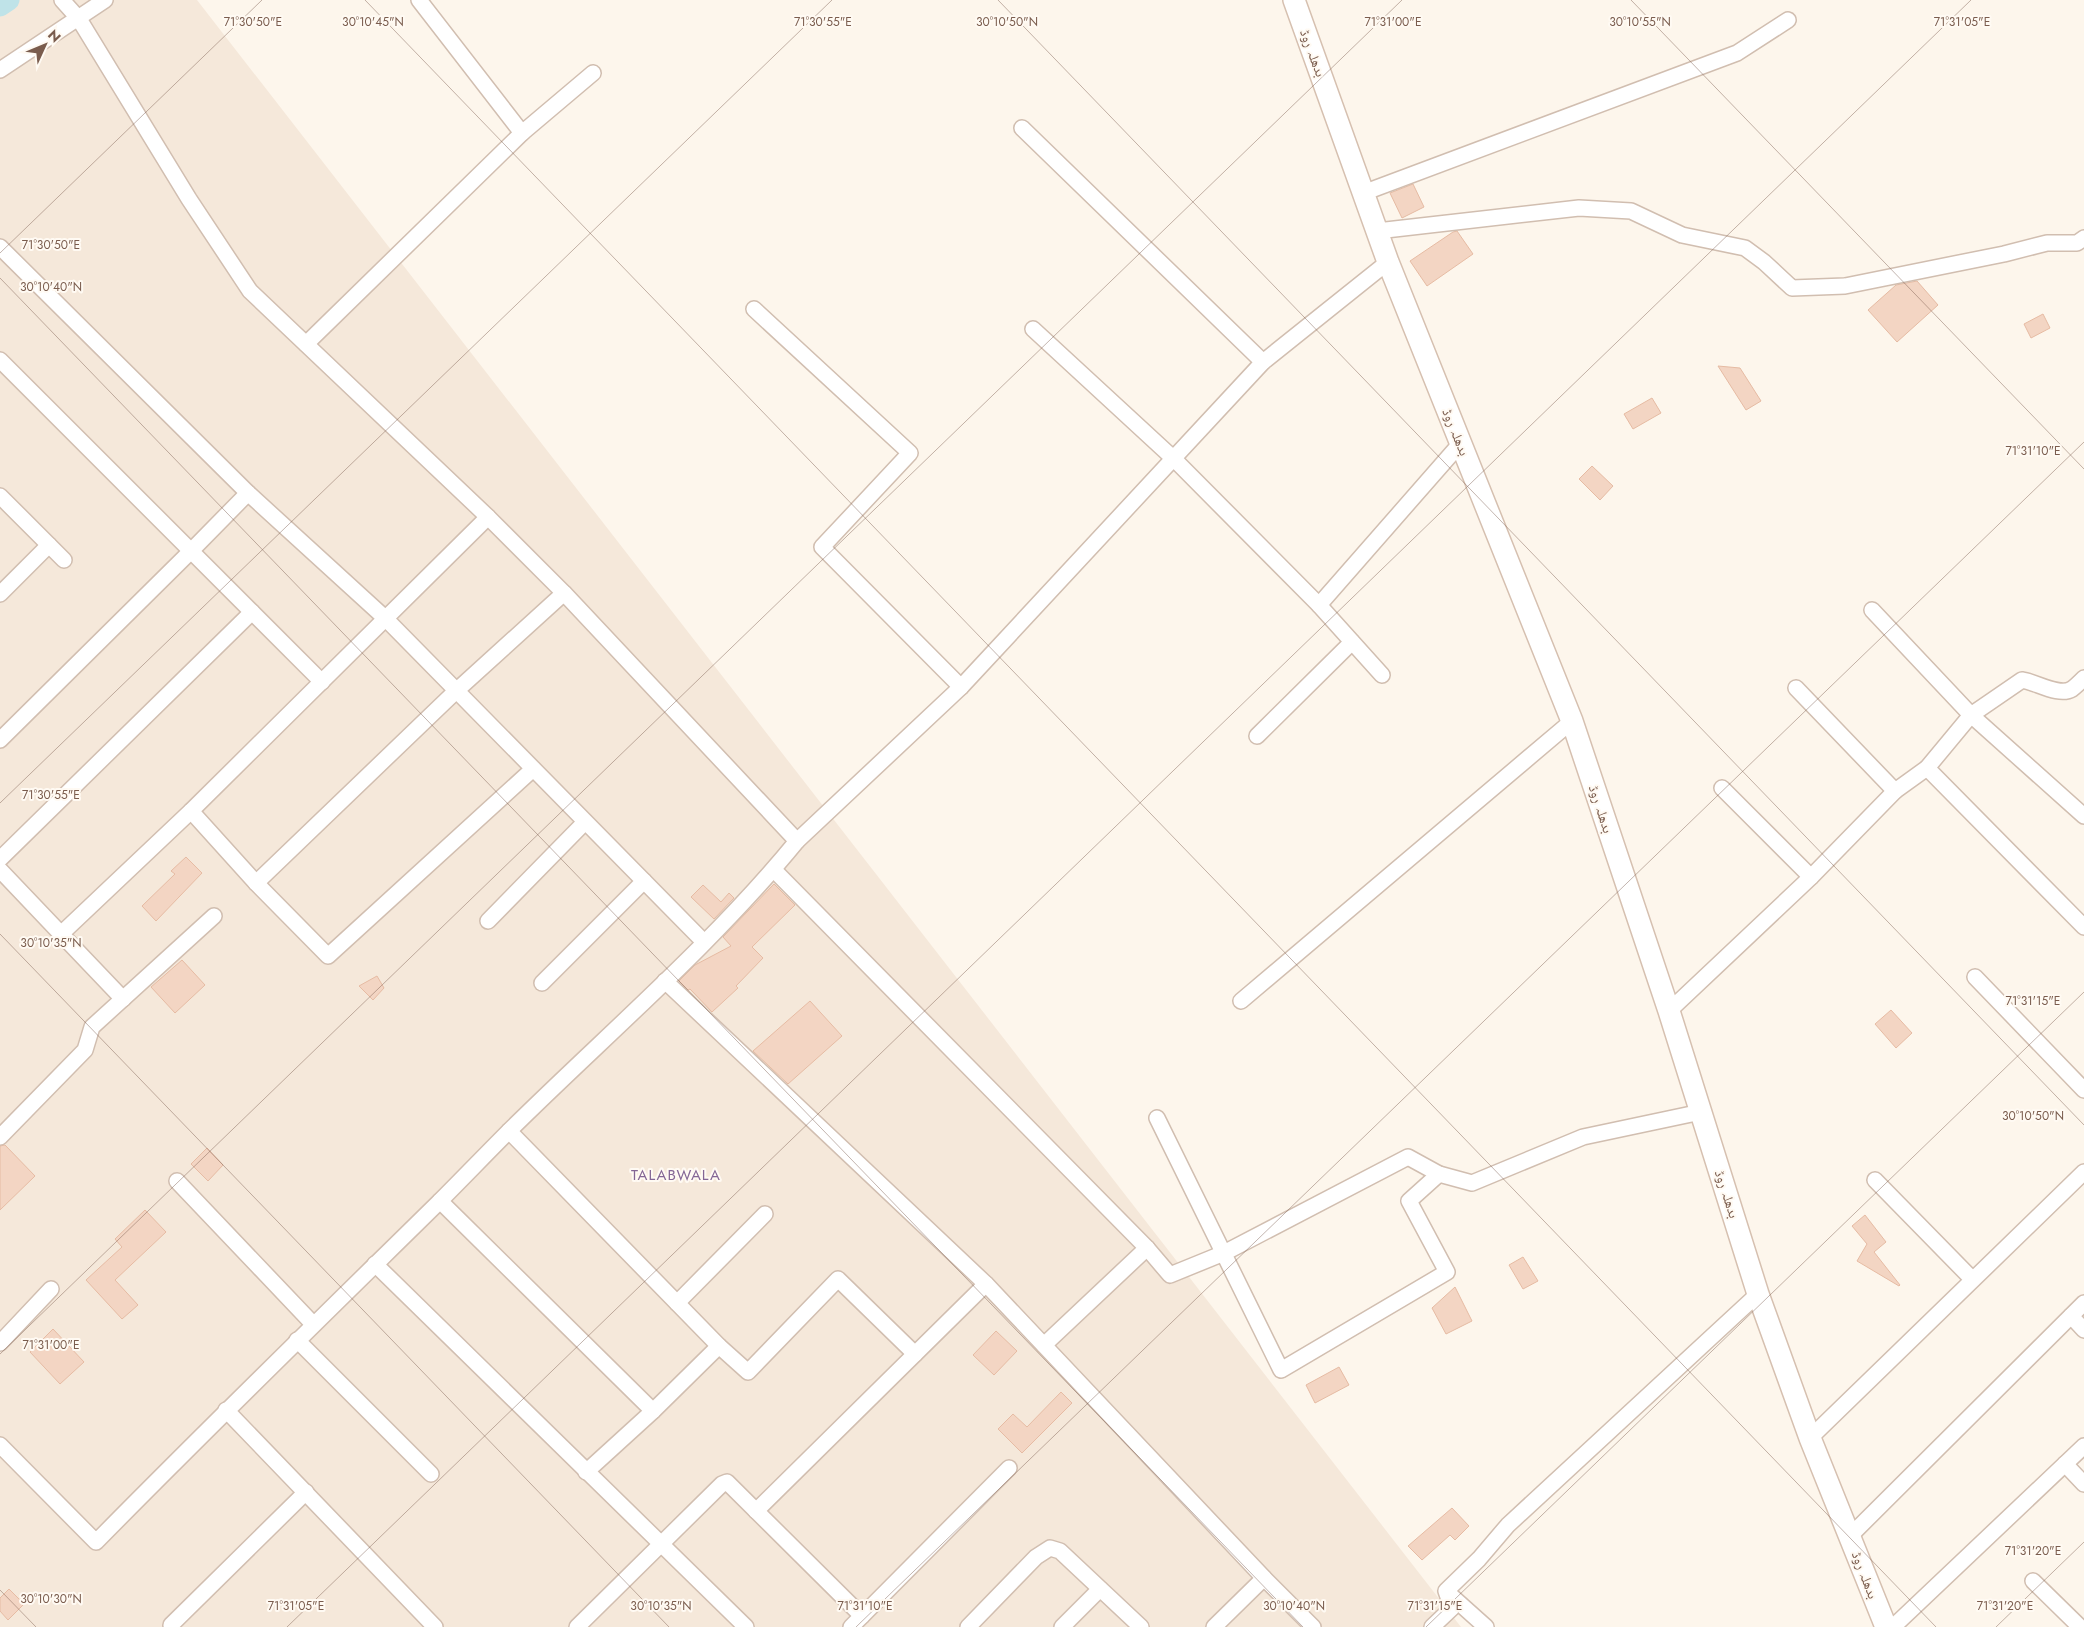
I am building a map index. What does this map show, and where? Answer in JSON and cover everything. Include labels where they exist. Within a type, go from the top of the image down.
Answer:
[{"type":"main road","name":"بدھلہ روڈ","points":[[1294,0],[1388,262],[1572,721],[1701,1112],[1758,1294],[1810,1438],[1886,1627]]},
{"type":"street","points":[[0,70],[105,0]]},
{"type":"street","points":[[419,0],[522,133]]},
{"type":"street","points":[[63,2],[78,19],[189,199],[250,291],[488,517],[564,593],[797,841]]},
{"type":"street","points":[[1363,193],[1737,53],[1788,20]]},
{"type":"street","points":[[306,344],[522,133],[593,73]]},
{"type":"street","points":[[1022,128],[1263,362]]},
{"type":"street","points":[[1377,231],[1580,208],[1631,210],[1682,235],[1745,248],[1764,262],[1792,288],[1845,286],[2004,254],[2046,243],[2077,243],[2084,238]]},
{"type":"street","points":[[0,248],[248,492],[385,618],[704,942]]},
{"type":"street","points":[[0,1445],[96,1542],[313,1324],[704,942],[774,870],[797,841],[961,687],[1263,362],[1388,262]]},
{"type":"street","points":[[754,309],[910,453],[822,547],[961,687]]},
{"type":"street","points":[[1033,329],[1174,459],[1319,605],[1382,675]]},
{"type":"street","points":[[0,360],[322,682]]},
{"type":"street","points":[[1319,605],[1460,444]]},
{"type":"street","points":[[0,740],[248,492]]},
{"type":"street","points":[[0,496],[64,560]]},
{"type":"street","points":[[61,934],[191,811],[488,517]]},
{"type":"street","points":[[0,594],[49,545]]},
{"type":"street","points":[[256,883],[456,691],[564,593]]},
{"type":"street","points":[[1872,610],[1971,715],[2084,816]]},
{"type":"street","points":[[0,859],[252,612]]},
{"type":"street","points":[[1257,736],[1352,642]]},
{"type":"street","points":[[1668,1011],[1811,876],[1895,791],[1927,768],[1971,715],[2022,680],[2032,681],[2059,691],[2070,690],[2084,678]]},
{"type":"street","points":[[1796,688],[1895,791]]},
{"type":"street","points":[[1241,1001],[1572,721]]},
{"type":"street","points":[[1927,768],[2084,927]]},
{"type":"street","points":[[191,811],[256,883],[328,956],[533,769]]},
{"type":"street","points":[[1722,788],[1811,876]]},
{"type":"street","points":[[488,922],[585,822]]},
{"type":"street","points":[[0,870],[123,999]]},
{"type":"street","points":[[774,870],[1147,1248],[1170,1275],[1224,1253],[1408,1157],[1439,1174],[1472,1183],[1583,1136],[1701,1112]]},
{"type":"street","points":[[542,983],[644,881]]},
{"type":"street","points":[[0,1137],[85,1050],[92,1027],[214,916]]},
{"type":"street","points":[[1974,976],[2084,1090]]},
{"type":"street","points":[[665,981],[986,1284],[1264,1578],[1313,1627]]},
{"type":"street","points":[[1157,1118],[1281,1370],[1447,1272],[1409,1201],[1439,1174]]},
{"type":"street","points":[[509,1131],[719,1346],[748,1372],[838,1279],[916,1354]]},
{"type":"street","points":[[1810,1438],[2084,1172]]},
{"type":"street","points":[[1875,1180],[1972,1279]]},
{"type":"street","points":[[177,1181],[313,1324]]},
{"type":"street","points":[[440,1201],[653,1411]]},
{"type":"street","points":[[677,1303],[765,1214]]},
{"type":"street","points":[[1044,1345],[1147,1248]]},
{"type":"street","points":[[375,1264],[746,1627]]},
{"type":"street","points":[[756,1511],[986,1284]]},
{"type":"street","points":[[0,1343],[51,1289]]},
{"type":"street","points":[[1446,1591],[1479,1559],[1508,1525],[1758,1294]]},
{"type":"street","points":[[1850,1536],[2084,1303]]},
{"type":"street","points":[[2071,1316],[2084,1330]]},
{"type":"street","points":[[297,1340],[431,1474]]},
{"type":"street","points":[[586,1472],[653,1411],[719,1346]]},
{"type":"street","points":[[226,1410],[434,1627]]},
{"type":"street","points":[[1893,1627],[2084,1446]]},
{"type":"street","points":[[2065,1464],[2084,1484]]},
{"type":"street","points":[[851,1627],[1009,1468]]},
{"type":"street","points":[[587,1624],[661,1545],[722,1484],[727,1482],[862,1616]]},
{"type":"street","points":[[171,1625],[306,1492]]},
{"type":"street","points":[[968,1627],[1036,1557],[1050,1548],[1060,1551],[1141,1627]]},
{"type":"street","points":[[1214,1627],[1264,1578]]},
{"type":"street","points":[[2033,1581],[2080,1627]]},
{"type":"street","points":[[1062,1627],[1100,1589]]},
{"type":"street","points":[[1432,1627],[1452,1608],[1446,1591]]},
{"type":"street","points":[[1446,1591],[1486,1627]]},
{"type":"shaded area","points":[[0,0],[197,0],[1461,1627],[0,1627]]},
{"type":"building","points":[[1413,184],[1424,207],[1402,218],[1390,193]]},
{"type":"building","points":[[1457,231],[1473,254],[1427,286],[1410,261]]},
{"type":"building","points":[[1917,281],[1938,305],[1897,342],[1868,310],[1896,285]]},
{"type":"building","points":[[2043,314],[2050,328],[2031,338],[2024,324]]},
{"type":"building","points":[[1718,366],[1740,368],[1761,401],[1746,410]]},
{"type":"building","points":[[1652,398],[1661,413],[1633,429],[1624,414]]},
{"type":"building","points":[[1592,466],[1613,486],[1600,500],[1579,479]]},
{"type":"building","points":[[186,857],[202,873],[156,921],[142,906],[175,874],[171,871]]},
{"type":"building","points":[[774,884],[795,905],[752,947],[763,958],[736,986],[738,988],[712,1012],[690,989],[688,990],[679,981],[695,965],[731,946],[723,937]]},
{"type":"building","points":[[703,885],[721,902],[729,893],[734,898],[714,919],[691,897]]},
{"type":"building","points":[[182,960],[205,985],[175,1013],[151,987]]},
{"type":"building","points":[[377,976],[384,988],[373,1000],[359,986]]},
{"type":"building","points":[[810,1001],[842,1036],[788,1084],[753,1051]]},
{"type":"building","points":[[1891,1010],[1912,1033],[1896,1048],[1875,1024]]},
{"type":"building","points":[[5,1145],[35,1176],[0,1210],[0,1146]]},
{"type":"building","points":[[207,1148],[223,1165],[208,1181],[191,1164]]},
{"type":"building","points":[[145,1210],[166,1232],[115,1280],[138,1305],[122,1319],[86,1280],[122,1247],[115,1239]]},
{"type":"building","points":[[1865,1215],[1886,1242],[1874,1252],[1899,1286],[1857,1261],[1867,1244],[1852,1226]]},
{"type":"building","points":[[1523,1257],[1538,1281],[1523,1289],[1509,1265]]},
{"type":"building","points":[[1455,1287],[1472,1321],[1446,1334],[1432,1308]]},
{"type":"building","points":[[53,1329],[84,1362],[60,1384],[30,1352]]},
{"type":"building","points":[[996,1331],[1017,1351],[994,1375],[973,1355]]},
{"type":"building","points":[[1339,1367],[1349,1385],[1315,1403],[1306,1385]]},
{"type":"building","points":[[1061,1392],[1072,1403],[1022,1453],[998,1429],[1013,1414],[1027,1427]]},
{"type":"building","points":[[1452,1508],[1469,1526],[1455,1540],[1450,1535],[1422,1560],[1408,1546]]},
{"type":"building","points":[[9,1589],[24,1604],[8,1620],[0,1611],[0,1598]]},
{"type":"waterway","points":[[0,6],[9,0]]},
{"type":"district","name":"TALABWALA","points":[[676,1175]]}]
